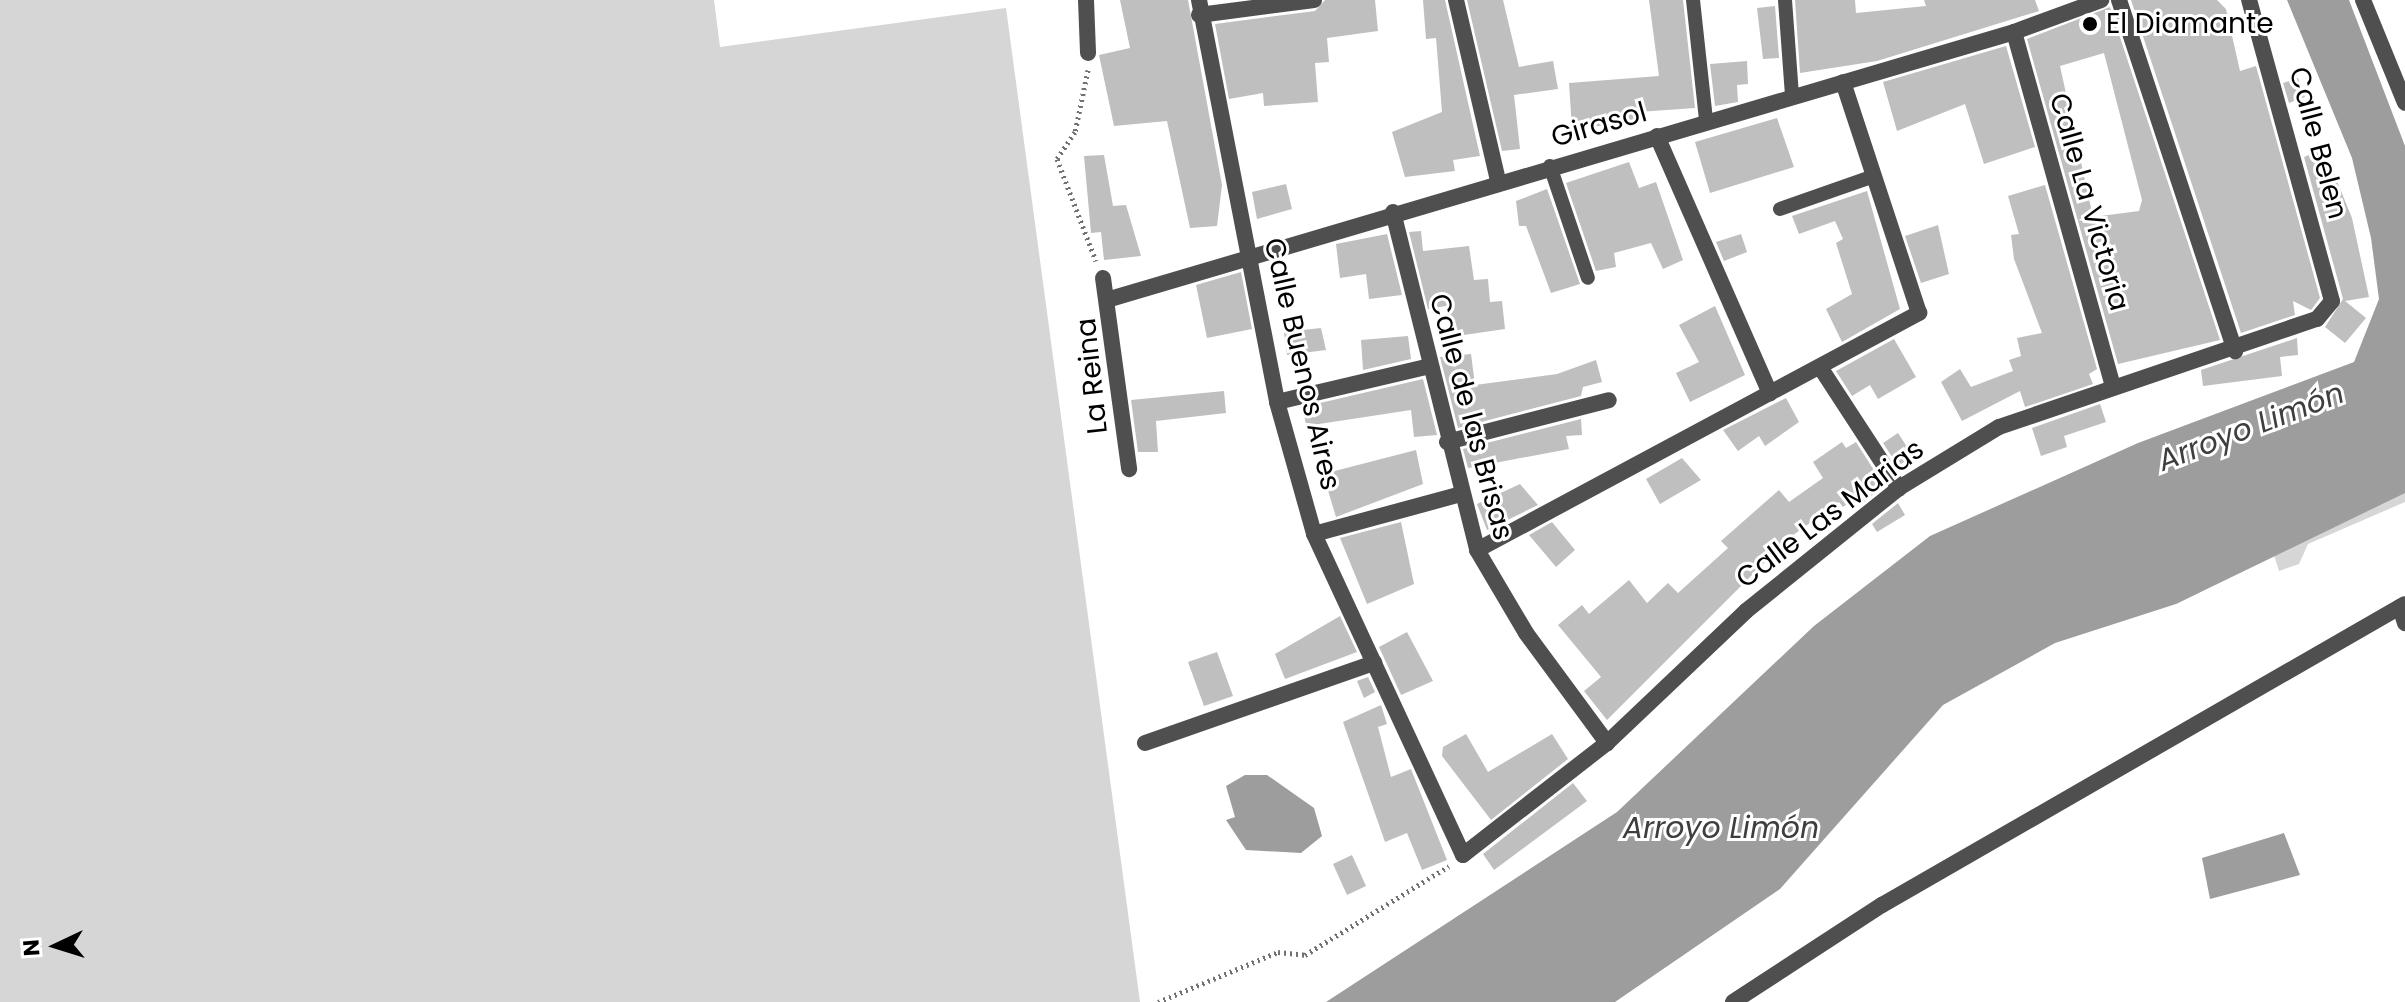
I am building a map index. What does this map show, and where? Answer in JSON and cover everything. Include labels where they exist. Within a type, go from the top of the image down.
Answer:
[{"type":"street","points":[[1086,0],[1088,53]]},
{"type":"street","points":[[1199,7],[1314,0]]},
{"type":"street","points":[[1456,0],[1498,181]]},
{"type":"street","name":"Girasol","points":[[1110,299],[1249,253],[2014,32],[2101,0]]},
{"type":"street","points":[[2119,0],[2235,351]]},
{"type":"street","name":"Calle Belen","points":[[2249,0],[2332,301]]},
{"type":"street","points":[[2363,0],[2405,103]]},
{"type":"street","name":"Calle Buenos Aires","points":[[1199,7],[1277,402],[1314,534],[1463,855]]},
{"type":"street","name":"Calle La Victoria","points":[[2014,32],[2113,386]]},
{"type":"street","points":[[1477,550],[1919,313],[1843,82]]},
{"type":"street","points":[[1657,136],[1770,393]]},
{"type":"street","name":"Calle de las Brisas","points":[[1393,212],[1426,367],[1477,550],[1526,633],[1607,743]]},
{"type":"street","name":"La Reina","points":[[1103,278],[1110,299],[1129,469]]},
{"type":"street","name":"Calle Las Marias","points":[[1463,855],[1607,743],[1746,611],[1899,488],[1999,427],[2113,386],[2235,351],[2317,319],[2332,301]]},
{"type":"street","points":[[1277,402],[1426,367]]},
{"type":"street","points":[[1820,367],[1899,488]]},
{"type":"street","points":[[1447,442],[1609,400]]},
{"type":"street","points":[[1314,534],[1461,494]]},
{"type":"street","points":[[1733,1002],[1908,889],[2403,612]]},
{"type":"street","points":[[1145,743],[1374,663]]},
{"type":"lane","points":[[1693,0],[1706,119]]},
{"type":"lane","points":[[1785,0],[1792,95]]},
{"type":"lane","points":[[1550,166],[1588,278]]},
{"type":"lane","points":[[1780,209],[1874,176]]},
{"type":"path","points":[[1088,53],[1075,132],[1057,159],[1103,278]]},
{"type":"path","points":[[1158,1002],[1278,952],[1305,955],[1463,855]]},
{"type":"shaded area","points":[[0,0],[714,0],[720,47],[1006,8],[1140,1002],[0,1002]]},
{"type":"shaded area","points":[[2405,471],[2405,502],[2308,544],[2299,564],[2279,571],[2274,555],[2176,604],[2170,591]]},
{"type":"water","name":"Arroyo Limón","points":[[2287,0],[2349,0],[2405,146],[2405,493],[2176,604],[2055,643],[1943,705],[1780,889],[1615,1002],[1326,1002],[1617,812],[1814,626],[1930,536],[2138,443],[2354,362],[2379,299],[2371,238],[2352,158]]},
{"type":"water","points":[[1245,775],[1267,775],[1314,808],[1322,836],[1301,853],[1246,850],[1226,820],[1235,817],[1226,786]]},
{"type":"water","points":[[2284,833],[2300,875],[2210,899],[2202,858]]},
{"type":"building","points":[[1120,0],[1188,0],[1222,185],[1217,226],[1190,228],[1167,121],[1114,126],[1099,55],[1130,48]]},
{"type":"building","points":[[1325,0],[1375,0],[1378,31],[1327,38],[1329,62],[1315,63],[1318,102],[1264,106],[1263,93],[1229,99],[1215,24],[1315,11]]},
{"type":"building","points":[[1423,0],[1445,0],[1480,156],[1453,160],[1455,171],[1405,177],[1392,132],[1442,112],[1436,38],[1426,39]]},
{"type":"building","points":[[1467,0],[1503,0],[1519,67],[1553,61],[1558,89],[1514,95],[1520,149],[1502,151]]},
{"type":"building","points":[[1649,0],[1683,0],[1695,108],[1638,112],[1639,123],[1572,128],[1569,83],[1659,76]]},
{"type":"building","points":[[1795,0],[1855,0],[1856,13],[1926,6],[1924,0],[2035,0],[2039,11],[1877,61],[1800,73]]},
{"type":"building","points":[[2131,0],[2217,0],[2226,9],[2240,71],[2256,66],[2320,298],[2311,310],[2293,301],[2295,315],[2241,333]]},
{"type":"building","points":[[1775,6],[1779,58],[1763,59],[1757,8]]},
{"type":"building","points":[[2110,7],[2220,340],[2118,364],[2027,39]],"holes":[[[2104,53],[2142,200],[2139,211],[2093,217],[2060,66]]]},
{"type":"building","points":[[2006,46],[2035,147],[1984,164],[1965,104],[1897,131],[1883,82]]},
{"type":"building","points":[[1747,61],[1748,84],[1737,85],[1738,102],[1715,106],[1710,64]]},
{"type":"building","points":[[2298,78],[2305,97],[2289,103],[2283,83]]},
{"type":"building","points":[[1777,118],[1794,167],[1710,193],[1695,142]]},
{"type":"building","points":[[2324,149],[2352,218],[2369,297],[2345,301],[2366,318],[2345,343],[2325,327],[2343,299],[2304,157]]},
{"type":"building","points":[[1104,155],[1113,206],[1126,205],[1141,256],[1104,260],[1101,232],[1091,233],[1084,156]]},
{"type":"building","points":[[1629,162],[1639,188],[1656,182],[1683,260],[1663,269],[1651,243],[1614,253],[1616,267],[1596,271],[1566,183]]},
{"type":"building","points":[[1286,184],[1292,209],[1257,219],[1252,192]]},
{"type":"building","points":[[2045,185],[2097,369],[2089,374],[2093,384],[2025,407],[2020,391],[1962,421],[1941,382],[1960,369],[1971,387],[2013,371],[2009,360],[2021,356],[2017,338],[2042,333],[2014,259],[2011,235],[2019,234],[2008,196]]},
{"type":"building","points":[[1547,189],[1580,284],[1551,293],[1526,226],[1519,226],[1516,201]]},
{"type":"building","points":[[1867,191],[1900,309],[1842,342],[1826,309],[1852,294],[1836,243],[1843,239],[1835,221],[1799,234],[1792,216]]},
{"type":"building","points":[[1938,225],[1949,274],[1921,283],[1905,236]]},
{"type":"building","points":[[1421,231],[1423,251],[1469,246],[1474,280],[1488,279],[1490,302],[1502,301],[1505,329],[1450,337],[1446,306],[1428,309],[1409,232]]},
{"type":"building","points":[[1387,234],[1402,295],[1369,299],[1366,274],[1340,278],[1336,244]]},
{"type":"building","points":[[1741,234],[1747,252],[1724,261],[1716,242]]},
{"type":"building","points":[[1241,272],[1252,329],[1207,338],[1196,285]]},
{"type":"building","points":[[1715,306],[1745,375],[1690,402],[1676,373],[1699,362],[1679,325]]},
{"type":"building","points":[[1321,328],[1326,350],[1287,355],[1284,332]]},
{"type":"building","points":[[1408,336],[1411,359],[1363,370],[1361,340]]},
{"type":"building","points":[[2297,338],[2298,355],[2280,357],[2282,376],[2203,386],[2201,370]]},
{"type":"building","points":[[1894,339],[1916,377],[1878,399],[1870,385],[1852,396],[1836,371]]},
{"type":"building","points":[[1471,354],[1475,385],[1557,374],[1596,360],[1602,382],[1583,387],[1581,396],[1458,428],[1440,357]]},
{"type":"building","points":[[1423,379],[1437,435],[1414,437],[1411,410],[1306,426],[1303,407]]},
{"type":"building","points":[[1224,391],[1226,413],[1156,421],[1158,452],[1138,452],[1131,400]]},
{"type":"building","points":[[1786,398],[1799,422],[1765,446],[1759,436],[1738,451],[1723,430]]},
{"type":"building","points":[[2100,404],[2106,422],[2064,436],[2067,447],[2041,456],[2032,428]]},
{"type":"building","points":[[1581,419],[1582,435],[1566,436],[1569,449],[1468,468],[1463,449]]},
{"type":"building","points":[[1898,433],[1913,456],[1898,466],[1883,443]]},
{"type":"building","points":[[1842,442],[1846,448],[1856,442],[1884,486],[1860,505],[1855,498],[1843,507],[1839,502],[1789,538],[1607,720],[1584,691],[1601,677],[1558,625],[1582,605],[1589,614],[1629,580],[1647,603],[1668,583],[1678,593],[1728,548],[1721,541],[1779,490],[1789,502],[1823,478],[1813,462]]},
{"type":"building","points":[[1416,450],[1423,484],[1336,517],[1323,474]]},
{"type":"building","points":[[1682,458],[1701,480],[1660,504],[1646,479]]},
{"type":"building","points":[[1520,484],[1538,505],[1487,530],[1477,504]]},
{"type":"building","points":[[1898,503],[1905,515],[1877,532],[1872,524]]},
{"type":"building","points":[[1401,522],[1414,584],[1367,604],[1340,538]]},
{"type":"building","points":[[1552,522],[1575,550],[1556,567],[1529,535]]},
{"type":"building","points":[[1340,616],[1357,652],[1285,679],[1275,654]]},
{"type":"building","points":[[1407,632],[1433,681],[1401,695],[1379,647]]},
{"type":"building","points":[[1217,652],[1233,696],[1204,706],[1188,662]]},
{"type":"building","points":[[1368,677],[1375,692],[1364,698],[1357,681]]},
{"type":"building","points":[[1381,705],[1387,724],[1378,727],[1391,777],[1411,769],[1447,860],[1422,870],[1407,833],[1385,842],[1343,722]]},
{"type":"building","points":[[1466,734],[1488,772],[1552,734],[1568,759],[1491,820],[1442,756],[1443,747]]},
{"type":"building","points":[[1573,783],[1587,801],[1494,870],[1483,854]]},
{"type":"building","points":[[1352,855],[1366,886],[1347,895],[1333,864]]},
{"type":"place","name":"El Diamante","points":[[2090,24]]}]
